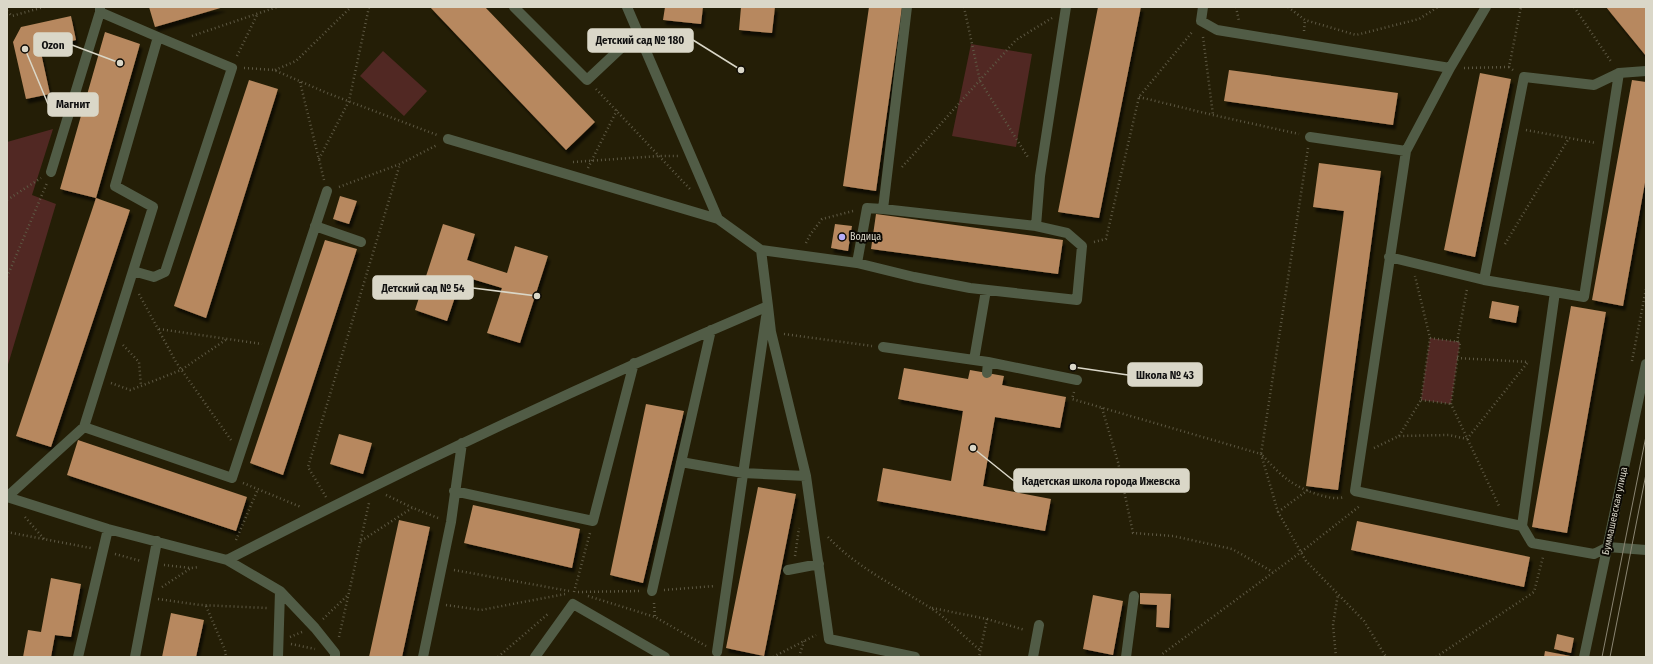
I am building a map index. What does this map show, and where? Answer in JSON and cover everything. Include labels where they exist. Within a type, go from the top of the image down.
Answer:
[{"type":"street","points":[[514,7],[587,80],[638,32]]},
{"type":"street","points":[[627,7],[718,219]]},
{"type":"street","points":[[883,209],[907,7]]},
{"type":"street","points":[[1203,7],[1201,21],[1217,30],[1450,68]]},
{"type":"street","points":[[1486,7],[1450,68],[1406,151],[1355,492],[1522,526]]},
{"type":"street","points":[[1036,226],[1040,176],[1065,8]]},
{"type":"street","points":[[52,172],[100,10],[158,37],[232,68],[165,272],[154,278],[132,275]]},
{"type":"street","points":[[7,497],[84,428],[153,207],[115,186],[158,37]]},
{"type":"street","points":[[1484,280],[1524,77],[1594,85],[1619,73],[1646,71]]},
{"type":"street","points":[[1389,257],[1469,277],[1584,297],[1619,73]]},
{"type":"street","points":[[1310,137],[1406,151]]},
{"type":"street","points":[[448,139],[718,219],[761,250],[857,263],[914,277],[986,290],[1078,300],[1082,246],[1067,233],[1036,226],[867,208],[857,263]]},
{"type":"street","points":[[84,428],[232,478],[326,191]]},
{"type":"street","points":[[315,226],[361,242]]},
{"type":"street","points":[[761,250],[771,332],[806,476],[829,639],[915,657]]},
{"type":"street","points":[[974,360],[986,290]]},
{"type":"street","points":[[1555,292],[1522,526],[1532,543],[1546,546],[1594,554],[1608,547],[1646,550]]},
{"type":"street","points":[[227,560],[462,443],[634,363],[768,306]]},
{"type":"street","points":[[717,652],[768,306]]},
{"type":"street","points":[[652,591],[711,330]]},
{"type":"street","points":[[883,347],[988,362],[1077,380]]},
{"type":"street","points":[[987,373],[988,362]]},
{"type":"street","points":[[454,491],[593,521],[634,363]]},
{"type":"street","name":"Буммашевская улица","points":[[1584,657],[1646,364]]},
{"type":"street","points":[[423,657],[451,522],[454,491],[462,443]]},
{"type":"street","points":[[681,462],[743,473],[806,476]]},
{"type":"street","points":[[7,497],[108,529],[227,560],[280,591],[315,628],[335,655]]},
{"type":"street","points":[[78,657],[108,529]]},
{"type":"street","points":[[135,657],[157,541]]},
{"type":"street","points":[[788,570],[819,564]]},
{"type":"street","points":[[278,657],[280,591]]},
{"type":"street","points":[[1126,657],[1134,596]]},
{"type":"street","points":[[535,657],[573,604],[665,657]]},
{"type":"street","points":[[1033,657],[1038,629]]},
{"type":"path","points":[[7,11],[12,16],[44,7]]},
{"type":"path","points":[[172,43],[277,7]]},
{"type":"path","points":[[274,70],[296,61],[351,7]]},
{"type":"path","points":[[319,159],[349,101],[369,7]]},
{"type":"path","points":[[964,7],[980,81],[1005,123],[1040,176]]},
{"type":"path","points":[[1288,7],[1305,20],[1356,35],[1419,20],[1438,7]]},
{"type":"path","points":[[1509,67],[1520,7]]},
{"type":"path","points":[[1574,7],[1619,73]]},
{"type":"path","points":[[901,168],[1016,40],[1065,8]]},
{"type":"path","points":[[258,13],[232,68],[274,70],[300,82],[448,139]]},
{"type":"path","points":[[1082,246],[1106,239],[1139,97],[1201,21]]},
{"type":"path","points":[[1201,21],[1213,115]]},
{"type":"path","points":[[1450,68],[1509,67],[1524,77]]},
{"type":"path","points":[[587,80],[691,190]]},
{"type":"path","points":[[300,82],[326,191],[400,164],[448,139]]},
{"type":"path","points":[[1139,97],[1310,137],[1261,454],[1278,512],[1306,561],[1364,621],[1386,657]]},
{"type":"path","points":[[582,179],[617,110]]},
{"type":"path","points":[[1514,127],[1608,145]]},
{"type":"path","points":[[1504,247],[1569,138]]},
{"type":"path","points":[[569,162],[659,156],[691,156]]},
{"type":"path","points":[[331,507],[308,467],[400,164]]},
{"type":"path","points":[[7,200],[52,172]]},
{"type":"path","points":[[7,277],[52,172]]},
{"type":"path","points":[[802,255],[810,235],[822,219],[867,208]]},
{"type":"path","points":[[1399,436],[1421,400],[1430,338],[1411,262]]},
{"type":"path","points":[[132,275],[158,329],[181,370],[240,452]]},
{"type":"path","points":[[1457,342],[1469,277]]},
{"type":"path","points":[[158,329],[275,346]]},
{"type":"path","points":[[771,332],[883,347]]},
{"type":"path","points":[[113,335],[139,362],[140,386]]},
{"type":"path","points":[[1430,338],[1460,342],[1451,404],[1508,523]]},
{"type":"path","points":[[99,380],[130,390],[181,370],[227,339]]},
{"type":"path","points":[[1457,358],[1545,364]]},
{"type":"path","points":[[1468,439],[1528,362]]},
{"type":"path","points":[[1077,380],[1072,399],[1261,454],[1290,482],[1320,496],[1340,498],[1355,492]]},
{"type":"path","points":[[1421,400],[1451,404]]},
{"type":"path","points":[[1102,408],[1118,462],[1133,533],[1173,536],[1232,549],[1273,572]]},
{"type":"path","points":[[1360,455],[1399,436],[1449,435],[1468,439]]},
{"type":"path","points":[[232,478],[318,514]]},
{"type":"path","points":[[278,641],[335,655],[373,488],[413,508],[451,522]]},
{"type":"path","points":[[227,560],[258,489]]},
{"type":"path","points":[[1278,512],[1308,490]]},
{"type":"path","points":[[1161,657],[1161,655],[1301,552],[1373,495]]},
{"type":"path","points":[[361,541],[413,508]]},
{"type":"path","points":[[812,520],[841,551],[885,581],[930,608],[981,650]]},
{"type":"path","points":[[574,592],[593,521]]},
{"type":"path","points":[[1436,657],[1534,592],[1546,546]]},
{"type":"path","points":[[146,597],[191,568]]},
{"type":"path","points":[[452,570],[574,592]]},
{"type":"path","points":[[434,604],[481,610],[574,592]]},
{"type":"path","points":[[1336,657],[1333,625],[1338,594]]},
{"type":"path","points":[[146,597],[206,606],[280,608]]},
{"type":"path","points":[[206,606],[225,650],[226,657]]},
{"type":"path","points":[[930,608],[1038,629]]},
{"type":"path","points":[[979,657],[987,619]]},
{"type":"path","points":[[773,657],[828,630]]},
{"type":"path","points":[[799,657],[804,641]]},
{"type":"shaded area","points":[[971,44],[1032,54],[1016,147],[952,136]]},
{"type":"shaded area","points":[[383,51],[427,91],[404,116],[360,76]]},
{"type":"shaded area","points":[[53,129],[32,195],[56,204],[7,368],[7,142]]},
{"type":"shaded area","points":[[1430,338],[1460,342],[1451,404],[1421,400]]},
{"type":"building","points":[[149,7],[224,7],[155,27]]},
{"type":"building","points":[[430,7],[485,7],[595,122],[566,150]]},
{"type":"building","points":[[665,7],[703,7],[701,24],[663,20]]},
{"type":"building","points":[[741,7],[775,7],[772,33],[739,30]]},
{"type":"building","points":[[869,7],[902,7],[876,191],[843,186]]},
{"type":"building","points":[[1098,7],[1141,7],[1099,218],[1058,212]]},
{"type":"building","points":[[1606,7],[1646,8],[1646,56]]},
{"type":"building","points":[[71,16],[76,40],[40,48],[50,94],[26,99],[13,42],[21,27]]},
{"type":"building","points":[[105,32],[140,44],[96,198],[60,189]]},
{"type":"building","points":[[1229,70],[1398,93],[1393,125],[1224,101]]},
{"type":"building","points":[[1480,73],[1511,79],[1475,257],[1444,250]]},
{"type":"building","points":[[249,80],[278,89],[206,318],[174,306]]},
{"type":"building","points":[[1632,80],[1646,82],[1646,177],[1623,306],[1592,300]]},
{"type":"building","points":[[1319,163],[1381,171],[1338,490],[1306,486],[1344,211],[1313,207]]},
{"type":"building","points":[[340,196],[357,201],[349,224],[333,219]]},
{"type":"building","points":[[96,198],[130,210],[51,447],[16,436]]},
{"type":"building","points":[[876,214],[1063,240],[1058,274],[871,249]]},
{"type":"building","points":[[443,224],[475,234],[467,260],[507,273],[515,246],[548,256],[520,343],[487,333],[502,288],[462,276],[447,321],[415,310]]},
{"type":"building","name":"Водица","points":[[835,224],[852,226],[848,251],[831,248]]},
{"type":"building","points":[[325,240],[357,249],[283,475],[250,463]]},
{"type":"building","points":[[1492,301],[1519,306],[1516,323],[1489,318]]},
{"type":"building","points":[[1571,306],[1606,312],[1567,533],[1532,527]]},
{"type":"building","points":[[904,368],[968,379],[970,370],[1004,376],[1002,385],[1066,397],[1060,428],[995,417],[983,486],[1051,499],[1045,531],[877,501],[883,468],[951,481],[963,411],[898,399]]},
{"type":"building","points":[[646,404],[684,411],[643,583],[610,575]]},
{"type":"building","points":[[339,434],[372,443],[363,474],[330,464]]},
{"type":"building","points":[[78,440],[247,497],[236,531],[67,475]]},
{"type":"building","points":[[758,487],[796,494],[764,656],[726,648]]},
{"type":"building","points":[[473,505],[580,529],[572,568],[464,543]]},
{"type":"building","points":[[399,520],[430,527],[402,657],[369,657]]},
{"type":"building","points":[[1357,521],[1530,557],[1524,587],[1351,550]]},
{"type":"building","points":[[51,578],[81,584],[71,637],[55,635],[51,657],[23,657],[28,630],[41,632]]},
{"type":"building","points":[[1140,593],[1171,594],[1169,628],[1156,627],[1157,605],[1140,604]]},
{"type":"building","points":[[1093,595],[1123,601],[1113,655],[1083,649]]},
{"type":"building","points":[[171,613],[204,620],[196,657],[162,657]]},
{"type":"building","points":[[1557,634],[1574,638],[1571,653],[1554,649]]},
{"type":"building","points":[[1545,651],[1570,656],[1570,657],[1544,657]]},
{"type":"tram line","points":[[1602,657],[1646,436]]},
{"type":"tram line","points":[[1610,657],[1646,474]]},
{"type":"place","name":"Магнит","points":[[25,49]]},
{"type":"place","name":"Ozon","points":[[120,63]]},
{"type":"place","name":"Детский сад № 180","points":[[741,70]]},
{"type":"place","name":"Водица","points":[[842,237]]},
{"type":"place","name":"Детский сад № 54","points":[[537,296]]},
{"type":"place","name":"Школа № 43","points":[[1073,367]]},
{"type":"place","name":"Кадетская школа города Ижевска","points":[[973,448]]}]
